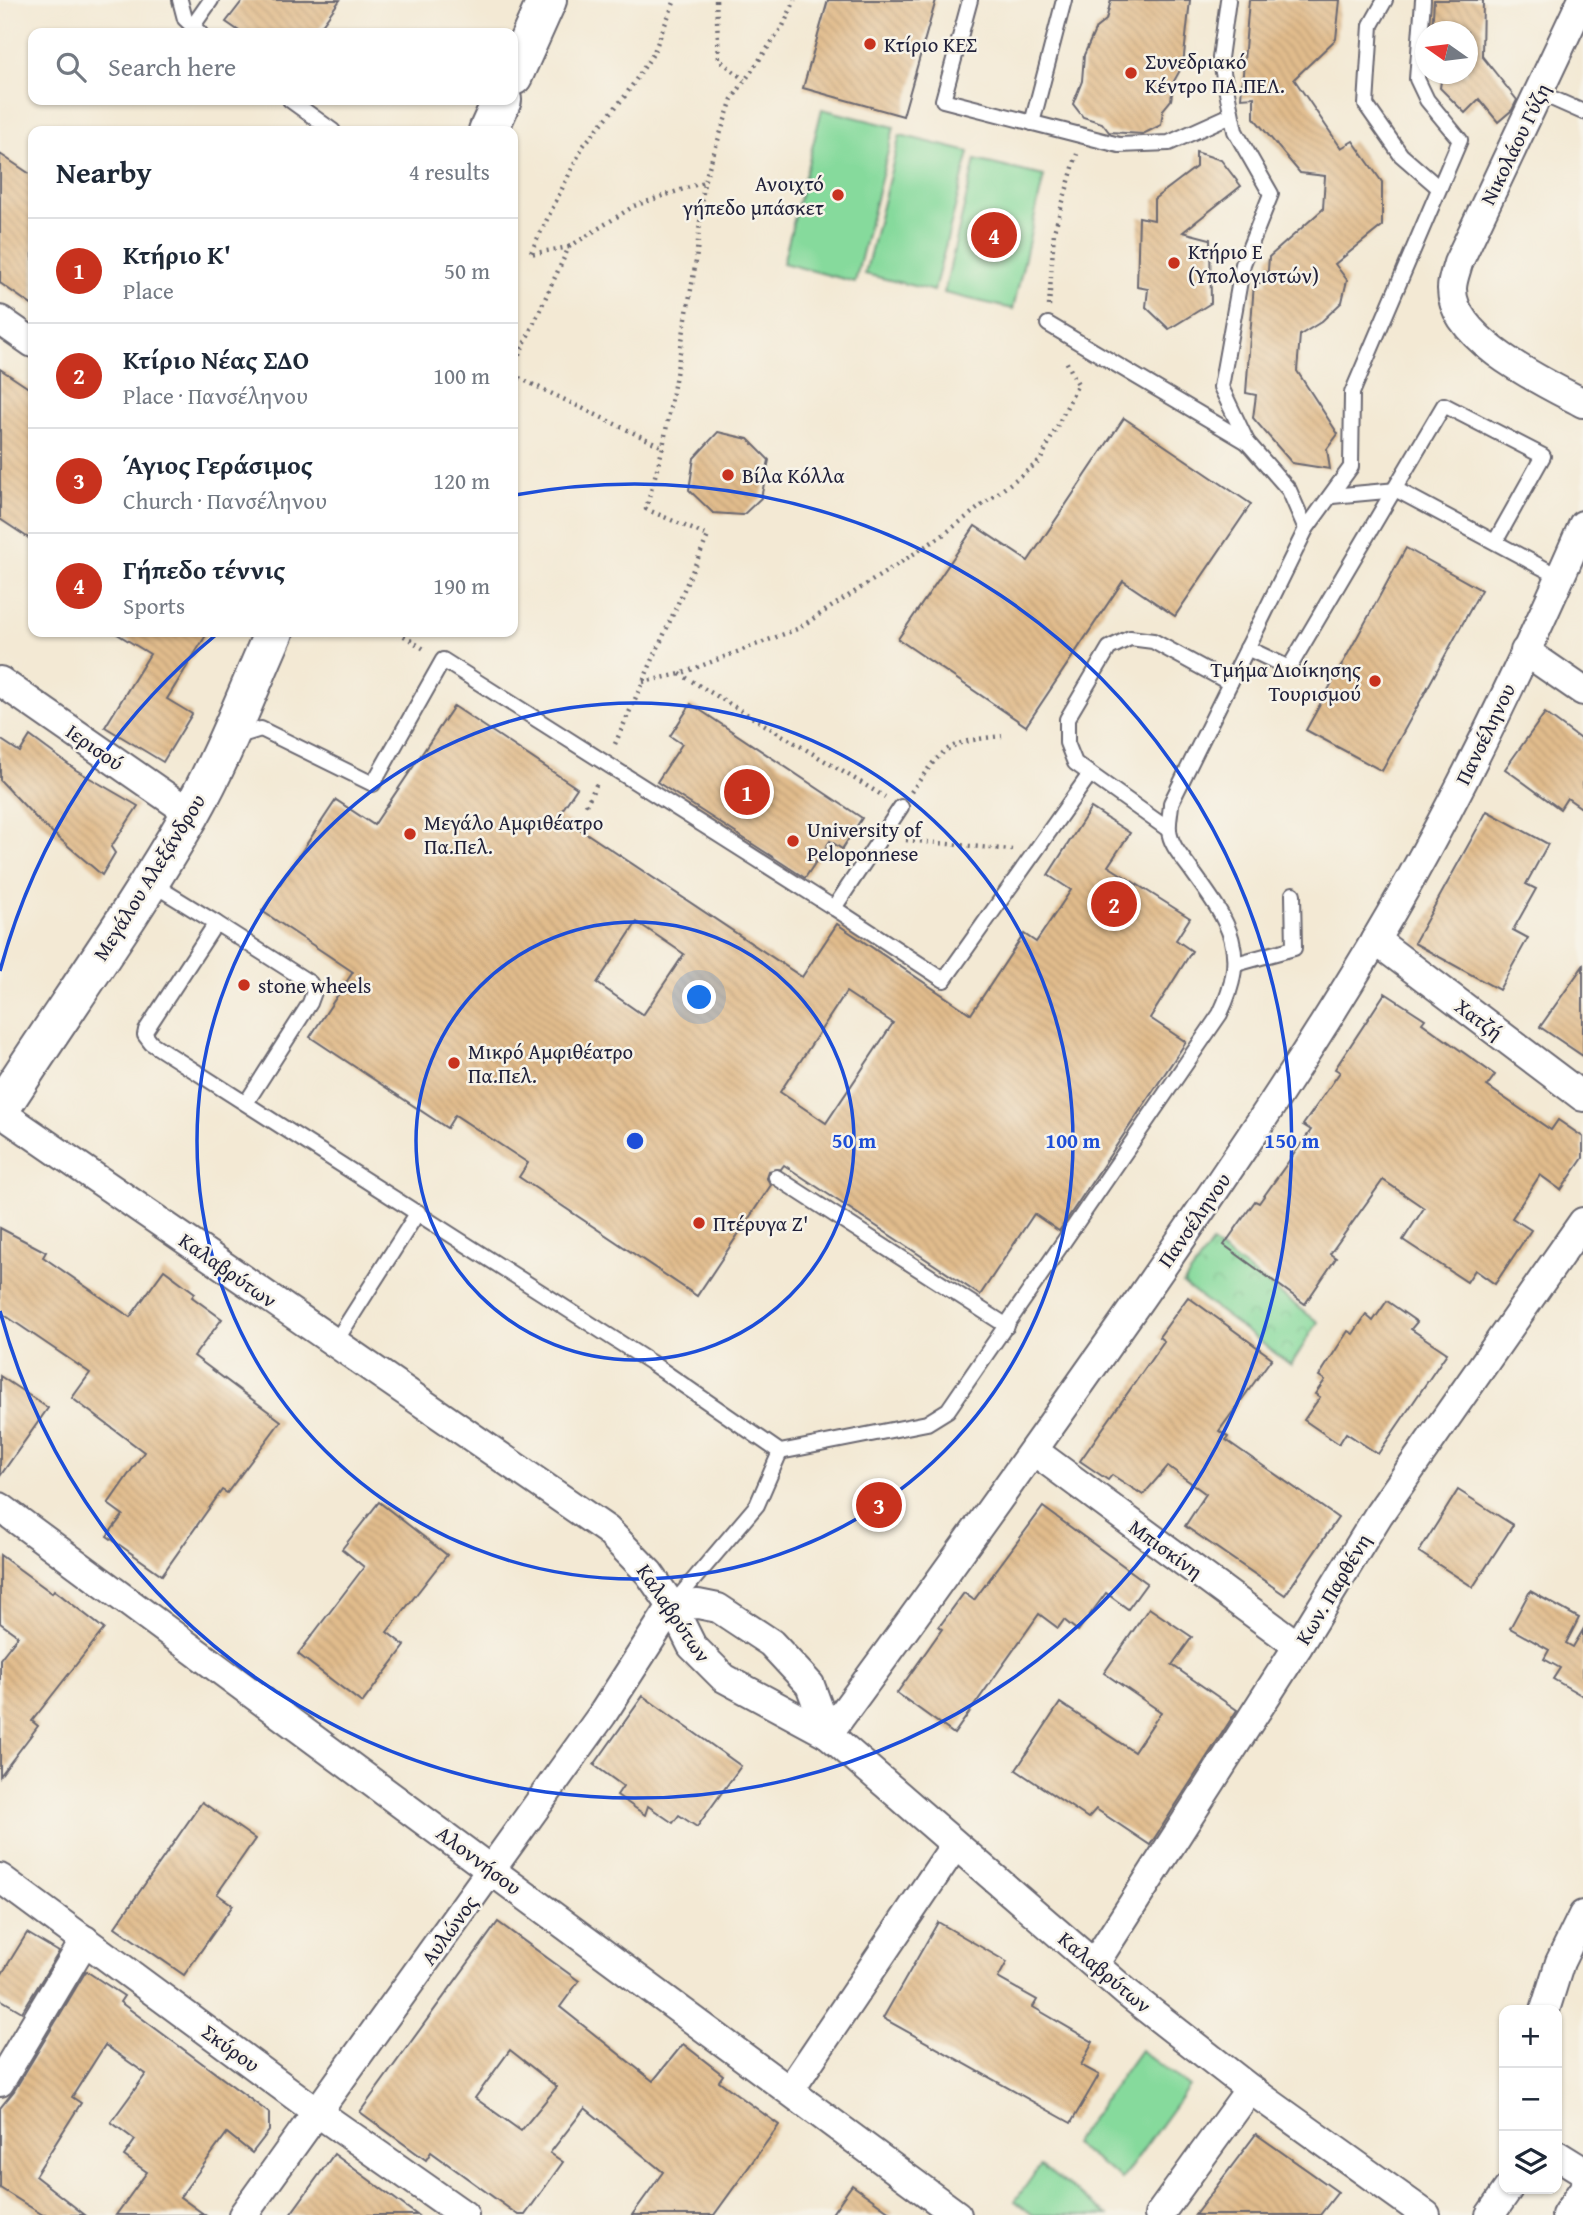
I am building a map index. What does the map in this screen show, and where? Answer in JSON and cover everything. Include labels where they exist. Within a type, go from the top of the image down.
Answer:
[{"type":"main road","points":[[518,65],[547,0]]},
{"type":"main road","points":[[490,126],[500,105]]},
{"type":"main road","name":"Μεγάλου Αλεξάνδρου","points":[[4,1093],[150,882],[190,813],[227,740],[272,637]]},
{"type":"street","name":"Νικολάου Γύζη","points":[[1582,0],[1458,262],[1452,290],[1462,316],[1492,350],[1525,373],[1583,403]]},
{"type":"street","points":[[0,320],[28,340]]},
{"type":"street","name":"Πανσέληνου","points":[[828,1734],[1034,1451],[1282,1090],[1375,940],[1434,836],[1525,651],[1583,525]]},
{"type":"street","points":[[1525,651],[1583,691]]},
{"type":"street","name":"Ιερισού","points":[[0,681],[190,813]]},
{"type":"street","name":"Χατζή","points":[[1375,940],[1580,1088]]},
{"type":"street","name":"Καλαβρύτων","points":[[4,1093],[334,1344],[607,1530],[637,1559],[672,1606],[692,1646],[724,1678],[761,1701],[828,1734],[1127,1993],[1250,2089],[1426,2215]]},
{"type":"street","name":"Κων. Παρθένη","points":[[1095,1963],[1298,1646],[1379,1514],[1583,1222]]},
{"type":"street","name":"Μπισκίνη","points":[[1034,1451],[1298,1646]]},
{"type":"street","name":"Αλοννήσου","points":[[0,1507],[957,2215]]},
{"type":"street","points":[[672,1606],[698,1604],[718,1608],[771,1643],[810,1685],[828,1734]]},
{"type":"street","name":"Αυλώνος","points":[[243,2215],[602,1715],[672,1606]]},
{"type":"street","points":[[790,2090],[955,1844]]},
{"type":"street","name":"Σκύρου","points":[[0,1878],[317,2112],[464,2215]]},
{"type":"street","points":[[1547,2005],[1560,1962],[1583,1915]]},
{"type":"street","points":[[0,2082],[85,1940]]},
{"type":"street","points":[[1159,2215],[1250,2089]]},
{"type":"street","points":[[1562,2158],[1583,2171]]},
{"type":"street","points":[[1566,2215],[1583,2190]]},
{"type":"street","points":[[1490,2215],[1505,2194]]},
{"type":"lane","points":[[180,0],[185,19],[194,28]]},
{"type":"lane","points":[[197,28],[211,0]]},
{"type":"lane","points":[[970,0],[943,100],[1119,145],[1169,143],[1231,116]]},
{"type":"lane","points":[[1032,123],[1065,0]]},
{"type":"lane","points":[[1228,0],[1220,58],[1234,131],[1270,194],[1242,264],[1221,387],[1247,442],[1289,490],[1306,529]]},
{"type":"lane","points":[[1385,0],[1371,25],[1366,105],[1401,155],[1439,188]]},
{"type":"lane","points":[[216,923],[145,1035],[151,1043],[650,1362],[780,1452],[928,1423],[948,1410],[1220,1014],[1233,987],[1236,964],[1232,940],[1219,908],[1175,848],[1169,830],[1171,803],[1306,529],[1351,467],[1352,393],[1460,141],[1427,100],[1418,79],[1423,0]]},
{"type":"lane","points":[[1540,93],[1583,112]]},
{"type":"lane","points":[[297,105],[325,126]]},
{"type":"lane","points":[[1048,324],[1247,442]]},
{"type":"lane","points":[[1247,648],[1289,668],[1397,490],[1444,405],[1544,456],[1495,542]]},
{"type":"lane","points":[[1332,496],[1397,490],[1560,577]]},
{"type":"lane","points":[[1169,830],[1075,763],[1067,744],[1067,719],[1109,648],[1130,638],[1153,642],[1230,683]]},
{"type":"lane","points":[[227,740],[261,729],[373,784],[443,660],[607,762],[944,980],[1090,774]]},
{"type":"lane","points":[[834,908],[901,807]]},
{"type":"lane","points":[[150,882],[310,983],[314,992],[310,1003],[246,1103]]},
{"type":"lane","points":[[1236,964],[1294,948],[1293,894]]},
{"type":"lane","points":[[776,1177],[1007,1326]]},
{"type":"lane","points":[[334,1344],[418,1212]]},
{"type":"lane","points":[[672,1606],[757,1505],[780,1452]]},
{"type":"path","points":[[675,0],[653,54],[625,96],[583,146],[530,254],[569,247],[634,206],[704,182]]},
{"type":"path","points":[[716,0],[719,59],[744,80]]},
{"type":"path","points":[[586,805],[708,536],[646,509],[663,447],[696,261],[704,182],[732,99],[783,26],[794,0]]},
{"type":"path","points":[[642,682],[680,674],[797,629],[943,535],[1040,461],[1078,384],[1048,324],[1054,232],[1082,136]]},
{"type":"path","points":[[518,357],[569,247]]},
{"type":"path","points":[[518,376],[663,447]]},
{"type":"path","points":[[406,637],[443,660]]},
{"type":"path","points":[[680,674],[901,807],[941,751],[969,739],[1002,736]]},
{"type":"path","points":[[880,838],[1035,852]]},
{"type":"green space","name":"Ανοιχτό γήπεδο μπάσκετ","points":[[822,109],[894,127],[855,282],[783,263]]},
{"type":"green space","name":"Ανοιχτό γήπεδο μπάσκετ","points":[[900,135],[969,152],[934,291],[865,274]]},
{"type":"green space","points":[[975,160],[1044,176],[1013,309],[944,293]]},
{"type":"green space","points":[[1212,1243],[1318,1322],[1291,1365],[1183,1284]]},
{"type":"green space","points":[[1140,2050],[1189,2086],[1122,2179],[1073,2144]]},
{"type":"green space","points":[[1040,2166],[1108,2215],[1033,2215],[1015,2201]]},
{"type":"building","points":[[243,0],[340,0],[320,28],[235,28],[226,22]]},
{"type":"building","name":"Κτίριο ΚΕΣ","points":[[828,0],[936,0],[903,116],[803,88]]},
{"type":"building","name":"Συνεδριακό Κέντρο ΠΑ.ΠΕΛ.","points":[[1111,0],[1190,0],[1183,65],[1174,81],[1171,100],[1163,110],[1161,125],[1143,134],[1109,132],[1102,123],[1083,117],[1073,104],[1082,81],[1084,55],[1096,28],[1106,20]]},
{"type":"building","points":[[1249,0],[1340,0],[1336,39],[1294,79],[1341,148],[1353,141],[1382,182],[1382,226],[1335,264],[1347,280],[1342,302],[1321,322],[1300,335],[1297,371],[1338,434],[1327,449],[1330,469],[1292,463],[1253,418],[1256,395],[1246,393],[1254,283],[1267,283],[1269,257],[1323,209],[1325,176],[1300,173],[1254,118],[1254,97],[1241,98]]},
{"type":"building","points":[[1434,0],[1483,0],[1482,56],[1517,100],[1512,110],[1498,122],[1479,99],[1465,113],[1440,88],[1441,84],[1478,84],[1478,21],[1433,21]]},
{"type":"building","name":"Κτήριο Ε (Υπολογιστών)","points":[[1196,152],[1221,160],[1241,186],[1183,232],[1210,239],[1211,303],[1169,329],[1146,307],[1148,289],[1137,287],[1139,217],[1154,220],[1154,199],[1196,167]]},
{"type":"building","points":[[0,154],[28,173],[28,303],[0,283]]},
{"type":"building","points":[[0,369],[28,388],[28,538],[0,519]]},
{"type":"building","points":[[1124,418],[1251,504],[1175,616],[1123,581],[1026,726],[898,639],[975,526],[1028,561]]},
{"type":"building","name":"Βίλα Κόλλα","points":[[718,432],[748,439],[769,460],[761,498],[743,515],[713,513],[689,490],[694,458]]},
{"type":"building","points":[[1406,548],[1481,590],[1382,771],[1306,730]]},
{"type":"building","points":[[122,637],[205,637],[167,699],[192,714],[163,762],[105,727],[150,654]]},
{"type":"building","points":[[691,704],[862,818],[842,849],[830,841],[805,878],[657,782],[682,744],[670,736]]},
{"type":"building","points":[[454,706],[577,788],[559,815],[802,977],[837,924],[971,1014],[1024,934],[1036,942],[1071,890],[1048,875],[1091,808],[1130,833],[1108,866],[1190,918],[1176,940],[1192,951],[1150,1018],[1186,1042],[1059,1231],[1034,1214],[980,1295],[784,1165],[781,1169],[768,1171],[766,1177],[771,1185],[697,1296],[519,1177],[528,1163],[455,1115],[447,1128],[310,1037],[353,972],[262,911],[336,800],[374,825]],"holes":[[[637,922],[684,954],[643,1015],[597,983]],[[846,992],[893,1023],[826,1123],[780,1092]]]},
{"type":"building","points":[[1545,713],[1583,741],[1583,809],[1567,798],[1560,809],[1505,769]]},
{"type":"building","points":[[30,736],[76,770],[138,806],[111,847],[115,853],[102,875],[39,821],[0,780],[0,739],[20,752]]},
{"type":"building","points":[[1487,811],[1548,844],[1526,884],[1536,889],[1513,930],[1528,938],[1499,990],[1414,943]]},
{"type":"building","points":[[1583,966],[1583,1056],[1540,1027]]},
{"type":"building","points":[[1385,993],[1425,1019],[1422,1023],[1495,1075],[1487,1086],[1551,1130],[1558,1120],[1583,1137],[1583,1158],[1561,1190],[1540,1175],[1512,1218],[1531,1230],[1495,1284],[1475,1270],[1467,1282],[1403,1240],[1424,1208],[1383,1180],[1330,1254],[1336,1258],[1305,1304],[1224,1245],[1255,1201],[1259,1203],[1311,1130],[1303,1125],[1340,1072],[1335,1069]]},
{"type":"building","points":[[0,1228],[46,1252],[43,1257],[130,1317],[164,1270],[195,1293],[192,1297],[222,1319],[194,1356],[281,1421],[227,1493],[222,1490],[162,1575],[107,1536],[123,1515],[108,1504],[144,1452],[72,1398],[90,1373],[0,1312]]},
{"type":"building","points":[[1188,1297],[1272,1358],[1219,1431],[1228,1437],[1226,1440],[1338,1518],[1285,1595],[1185,1526],[1206,1494],[1168,1466],[1143,1495],[1112,1475],[1108,1480],[1080,1461],[1164,1341],[1159,1337]]},
{"type":"building","points":[[1387,1301],[1417,1322],[1411,1329],[1447,1353],[1378,1454],[1346,1433],[1339,1444],[1304,1420],[1320,1397],[1315,1394],[1325,1380],[1319,1376],[1348,1331],[1353,1334],[1366,1315],[1373,1321]]},
{"type":"building","points":[[0,1376],[48,1408],[0,1476]]},
{"type":"building","points":[[1458,1490],[1513,1525],[1473,1587],[1419,1552]]},
{"type":"building","points":[[379,1502],[447,1555],[387,1632],[405,1646],[362,1703],[298,1654],[364,1567],[342,1549]]},
{"type":"building","points":[[1043,1507],[1147,1583],[1128,1609],[1106,1593],[1078,1631],[1064,1620],[1058,1628],[1039,1614],[954,1734],[897,1693],[964,1593],[974,1600]]},
{"type":"building","points":[[0,1555],[52,1593],[54,1590],[104,1629],[32,1721],[38,1726],[0,1776],[0,1659],[18,1636],[0,1623]]},
{"type":"building","points":[[1530,1591],[1579,1618],[1566,1643],[1573,1647],[1583,1630],[1583,1696],[1553,1679],[1560,1668],[1544,1659],[1549,1650],[1510,1628]]},
{"type":"building","points":[[1149,1608],[1192,1637],[1172,1665],[1237,1710],[1150,1845],[1096,1809],[1088,1818],[1016,1770],[1060,1703],[1134,1752],[1161,1712],[1104,1673]]},
{"type":"building","points":[[643,1696],[741,1766],[697,1827],[679,1815],[673,1823],[648,1806],[645,1815],[617,1795],[623,1786],[594,1765]]},
{"type":"building","points":[[202,1802],[255,1839],[217,1894],[233,1905],[184,1975],[115,1927]]},
{"type":"building","points":[[498,1922],[579,1981],[560,2007],[653,2081],[683,2044],[723,2075],[719,2081],[779,2125],[714,2215],[632,2215],[663,2172],[585,2108],[550,2153],[563,2162],[525,2215],[518,2215],[431,2152],[426,2160],[360,2112]],"holes":[[[510,2050],[557,2087],[521,2131],[475,2098]]]},
{"type":"building","points":[[938,1922],[1007,1962],[998,1978],[1037,2000],[1033,2007],[1093,2042],[1081,2065],[1099,2075],[1071,2123],[883,2018]]},
{"type":"building","points":[[27,1933],[59,1952],[22,2012],[0,1999],[0,1977]]},
{"type":"building","points":[[86,1971],[124,1996],[120,2002],[269,2113],[269,2131],[252,2153],[227,2133],[180,2197],[205,2215],[116,2215],[147,2172],[124,2156],[135,2140],[111,2122],[146,2074],[105,2045],[72,2097],[81,2103],[35,2176],[85,2215],[43,2215],[0,2188],[0,2108],[14,2091]]},
{"type":"building","points":[[1256,2134],[1338,2192],[1320,2215],[1195,2215]]},
{"type":"building","points":[[334,2154],[417,2215],[290,2215]]},
{"type":"building","points":[[852,2185],[894,2215],[831,2215]]},
{"type":"place","name":"Κτίριο ΚΕΣ","points":[[870,44]]},
{"type":"place","name":"Συνεδριακό Κέντρο ΠΑ.ΠΕΛ.","points":[[1131,73]]},
{"type":"place","name":"Ανοιχτό γήπεδο μπάσκετ","points":[[838,195]]},
{"type":"place","name":"Γήπεδο τέννις","points":[[994,235]]},
{"type":"place","name":"Κτήριο Ε (Υπολογιστών)","points":[[1174,263]]},
{"type":"place","name":"Βίλα Κόλλα","points":[[728,475]]},
{"type":"place","name":"Τμήμα Διοίκησης Τουρισμού","points":[[1375,681]]},
{"type":"place","name":"Κτήριο Κ'","points":[[747,792]]},
{"type":"place","name":"Μεγάλο Αμφιθέατρο Πα.Πελ.","points":[[410,834]]},
{"type":"place","name":"University of Peloponnese","points":[[793,841]]},
{"type":"place","name":"Κτίριο Νέας ΣΔΟ","points":[[1114,904]]},
{"type":"place","name":"stone wheels","points":[[244,985]]},
{"type":"place","name":"Μικρό Αμφιθέατρο Πα.Πελ.","points":[[454,1063]]},
{"type":"place","name":"Πτέρυγα Ζ'","points":[[699,1223]]},
{"type":"place","name":"Άγιος Γεράσιμος","points":[[879,1505]]}]
